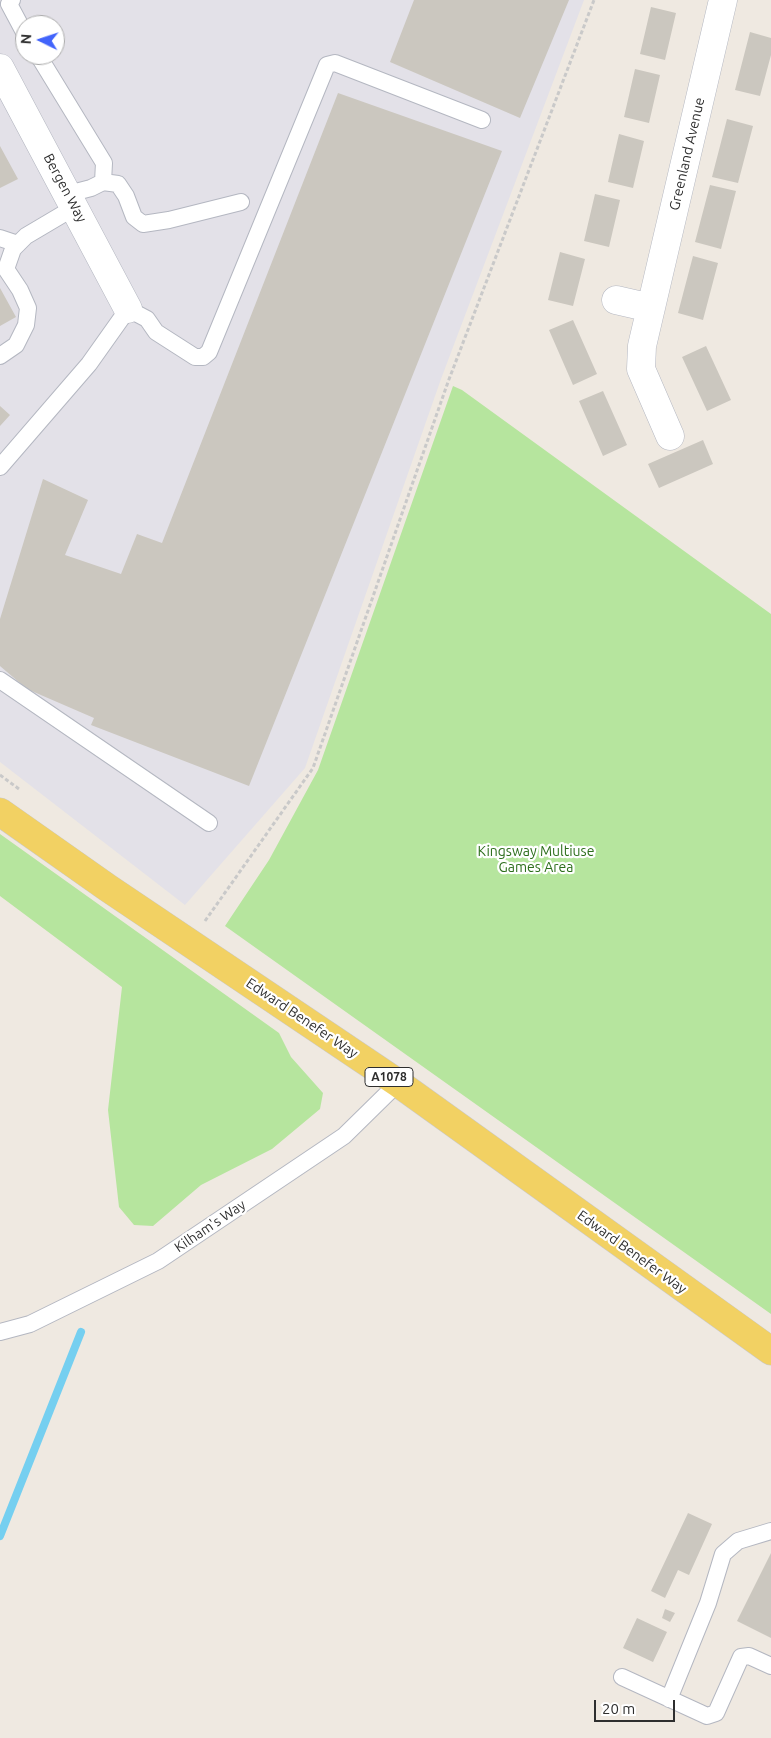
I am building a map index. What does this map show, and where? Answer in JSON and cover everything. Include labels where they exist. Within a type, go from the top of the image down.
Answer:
[{"type":"main road","name":"Edward Benefer Way","points":[[0,812],[108,888],[398,1083],[771,1351]]},
{"type":"street","name":"Greenland Avenue","points":[[670,436],[642,369],[642,346],[723,0]]},
{"type":"street","name":"Bergen Way","points":[[0,68],[128,308]]},
{"type":"street","points":[[616,300],[651,308]]},
{"type":"lane","points":[[12,0],[9,4],[15,15]]},
{"type":"lane","points":[[0,467],[89,364],[128,308],[147,320],[156,332],[195,357],[203,357],[208,352],[327,65],[335,64],[482,120]]},
{"type":"lane","points":[[44,65],[104,163],[103,182]]},
{"type":"lane","points":[[0,356],[16,345],[26,325],[28,308],[6,269],[13,249],[26,236],[71,200],[103,182],[118,184],[126,196],[134,217],[143,224],[169,220],[241,202]]},
{"type":"lane","points":[[0,238],[18,244]]},
{"type":"lane","points":[[0,680],[209,823]]},
{"type":"lane","name":"Kilham's Way","points":[[0,1332],[30,1324],[158,1261],[344,1136],[398,1083]]},
{"type":"lane","points":[[669,1699],[708,1603],[723,1554],[738,1541],[771,1531]]},
{"type":"lane","points":[[622,1677],[706,1716],[716,1713],[741,1657],[750,1656],[771,1666]]},
{"type":"path","points":[[204,924],[313,768],[448,382],[594,0]]},
{"type":"shaded area","points":[[0,0],[584,0],[441,379],[305,768],[185,905],[0,762]]},
{"type":"green space","name":"Kingsway Multiuse Games Area","points":[[453,386],[462,390],[771,614],[771,1314],[225,926],[269,860],[318,770]]},
{"type":"green space","points":[[0,834],[279,1033],[291,1057],[323,1093],[320,1109],[272,1149],[201,1185],[153,1226],[134,1225],[119,1207],[108,1110],[122,987],[0,896]]},
{"type":"building","points":[[414,0],[569,0],[520,118],[390,62]]},
{"type":"building","points":[[651,7],[676,13],[665,60],[640,54]]},
{"type":"building","points":[[750,32],[771,38],[771,55],[760,96],[735,90]]},
{"type":"building","points":[[635,69],[660,75],[649,123],[624,117]]},
{"type":"building","points":[[338,93],[502,151],[249,786],[91,725],[94,718],[27,689],[0,666],[0,619],[43,479],[88,500],[65,555],[121,574],[137,534],[162,543]]},
{"type":"building","points":[[727,119],[753,126],[738,183],[712,177]]},
{"type":"building","points":[[619,134],[644,141],[633,188],[608,182]]},
{"type":"building","points":[[0,146],[18,179],[0,188]]},
{"type":"building","points":[[710,185],[736,191],[721,249],[695,242]]},
{"type":"building","points":[[595,194],[620,200],[609,247],[584,241]]},
{"type":"building","points":[[560,252],[585,259],[573,306],[548,300]]},
{"type":"building","points":[[693,256],[718,263],[703,320],[678,313]]},
{"type":"building","points":[[0,288],[16,317],[0,326]]},
{"type":"building","points":[[573,320],[597,374],[573,385],[549,330]]},
{"type":"building","points":[[706,346],[731,400],[707,411],[682,357]]},
{"type":"building","points":[[603,391],[627,445],[603,456],[579,401]]},
{"type":"building","points":[[0,406],[10,415],[0,426]]},
{"type":"building","points":[[703,440],[713,464],[659,488],[648,464]]},
{"type":"building","points":[[688,1513],[712,1524],[689,1575],[678,1570],[665,1598],[651,1591]]},
{"type":"building","points":[[771,1553],[771,1638],[737,1621]]},
{"type":"building","points":[[665,1609],[675,1613],[670,1622],[662,1618]]},
{"type":"building","points":[[637,1618],[667,1632],[653,1662],[623,1648]]},
{"type":"waterway","points":[[0,1536],[81,1332]]}]
